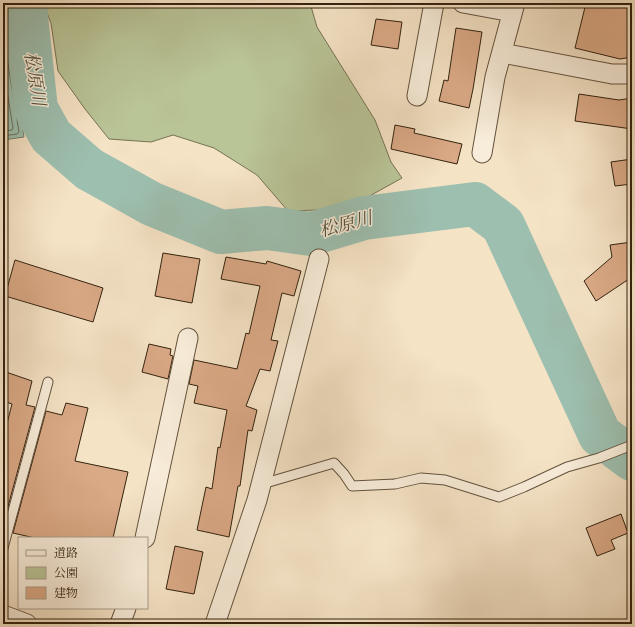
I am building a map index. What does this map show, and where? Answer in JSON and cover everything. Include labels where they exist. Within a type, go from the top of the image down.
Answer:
[{"type":"street","points":[[418,96],[434,3]]},
{"type":"street","points":[[463,3],[514,8],[495,77],[482,153]]},
{"type":"street","points":[[502,53],[612,74],[632,74]]},
{"type":"street","points":[[215,624],[257,500],[319,259]]},
{"type":"street","points":[[145,537],[188,338]]},
{"type":"street","points":[[120,624],[126,609]]},
{"type":"street","points":[[3,615],[25,624]]},
{"type":"lane","points":[[3,548],[48,382]]},
{"type":"lane","points":[[261,484],[334,463],[352,486],[395,484],[421,478],[445,480],[499,497],[567,467],[599,458],[632,445]]},
{"type":"green space","points":[[43,3],[310,3],[317,27],[375,120],[391,162],[402,178],[366,198],[317,210],[288,211],[257,175],[214,148],[173,135],[151,142],[109,139],[58,71],[51,23]]},
{"type":"water","points":[[3,14],[24,137],[3,140]]},
{"type":"building","points":[[586,3],[632,3],[632,57],[620,59],[575,48]]},
{"type":"building","points":[[376,19],[402,22],[398,49],[371,45]]},
{"type":"building","points":[[456,28],[482,32],[469,108],[439,101],[444,80],[448,81]]},
{"type":"building","points":[[579,94],[619,100],[632,98],[632,129],[575,121]]},
{"type":"building","points":[[395,125],[415,129],[414,133],[462,144],[457,164],[391,149]]},
{"type":"building","points":[[632,159],[632,184],[615,186],[611,162]]},
{"type":"building","points":[[632,242],[632,277],[596,301],[584,281],[612,257],[610,245]]},
{"type":"building","points":[[163,253],[200,259],[192,303],[155,296]]},
{"type":"building","points":[[226,257],[266,264],[267,261],[301,271],[294,296],[282,293],[271,340],[278,341],[270,371],[260,369],[246,406],[257,410],[252,431],[248,430],[240,486],[238,486],[229,537],[197,530],[206,487],[212,489],[218,447],[220,448],[227,410],[194,403],[198,386],[189,384],[194,360],[237,369],[246,333],[249,334],[260,286],[221,279]]},
{"type":"building","points":[[15,260],[103,288],[93,322],[5,296]]},
{"type":"building","points":[[149,344],[171,349],[170,355],[173,356],[168,379],[142,372]]},
{"type":"building","points":[[3,371],[32,381],[26,405],[35,407],[3,525],[3,439],[12,404],[3,401]]},
{"type":"building","points":[[66,403],[88,408],[75,461],[128,472],[113,537],[31,537],[13,533],[46,411],[62,415]]},
{"type":"building","points":[[621,514],[628,533],[611,540],[615,549],[597,556],[586,528]]},
{"type":"building","points":[[175,546],[203,552],[194,594],[166,589]]},
{"type":"waterway","name":"松原川","points":[[23,3],[25,7],[36,109],[51,136],[89,169],[152,204],[221,232],[267,228],[311,234],[364,218],[475,204],[503,225],[600,435],[632,459]]}]
